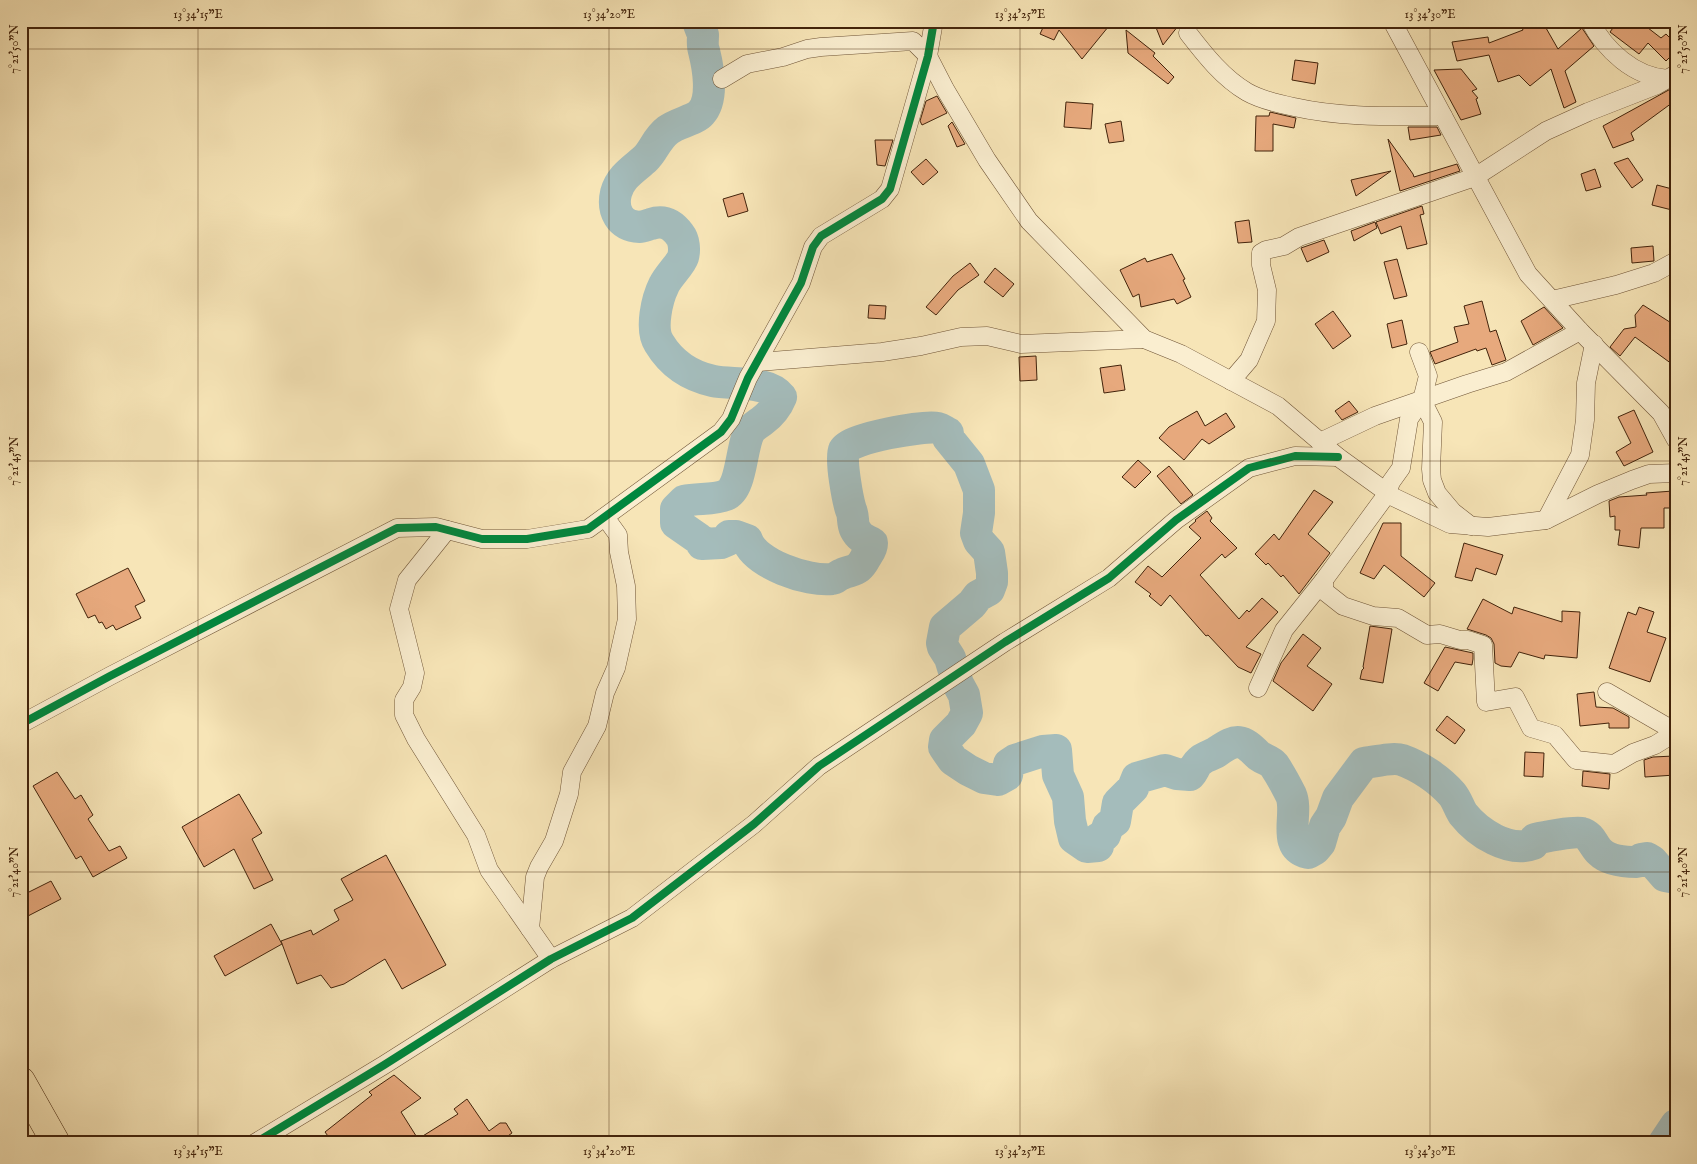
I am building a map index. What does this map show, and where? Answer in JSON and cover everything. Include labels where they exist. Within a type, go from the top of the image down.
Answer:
[{"type":"main road","points":[[21,1081],[56,1143]]},
{"type":"street","points":[[21,724],[397,528],[436,527],[482,539],[526,539],[588,529],[721,432],[731,419],[745,384],[801,283],[813,247],[821,236],[882,199],[890,189],[928,56],[934,21]]},
{"type":"street","points":[[1392,21],[1528,274],[1580,331],[1661,413],[1676,440]]},
{"type":"street","points":[[1590,21],[1604,43],[1640,72],[1655,78],[1672,76]]},
{"type":"street","points":[[1188,33],[1215,67],[1247,92],[1274,103],[1317,112],[1359,116],[1443,116]]},
{"type":"street","points":[[722,79],[747,64],[783,57],[807,49],[913,41],[928,56],[987,160],[1028,221],[1144,339],[1181,354],[1278,406],[1338,457],[1387,494],[1450,524],[1488,527],[1546,520],[1598,494],[1632,480],[1649,474],[1676,473]]},
{"type":"street","points":[[1231,381],[1249,360],[1266,321],[1267,290],[1261,253],[1284,246],[1299,237],[1476,177],[1546,131],[1657,85],[1672,76]]},
{"type":"street","points":[[1552,300],[1616,285],[1654,273],[1676,261]]},
{"type":"street","points":[[1320,442],[1375,416],[1506,372],[1580,331]]},
{"type":"street","points":[[758,362],[882,352],[960,337],[987,336],[1021,344],[1144,339]]},
{"type":"street","points":[[1546,520],[1580,455],[1586,420],[1586,383],[1594,344]]},
{"type":"street","points":[[1258,688],[1284,630],[1324,580],[1387,494],[1391,482],[1401,468],[1409,419],[1422,400],[1428,376],[1419,352]]},
{"type":"street","points":[[1422,400],[1433,422],[1431,469],[1432,480],[1437,494],[1453,512],[1471,526]]},
{"type":"street","points":[[255,1143],[384,1065],[551,959],[632,918],[754,824],[819,766],[1004,642],[1109,578],[1176,520],[1249,468],[1296,456],[1338,457]]},
{"type":"street","points":[[530,929],[535,877],[539,866],[554,841],[569,794],[572,772],[597,726],[605,693],[616,668],[627,619],[626,586],[619,552],[618,535],[605,517]]},
{"type":"street","points":[[447,530],[407,580],[399,609],[415,674],[412,686],[404,700],[404,715],[416,739],[476,835],[489,870],[551,959]]},
{"type":"street","points":[[1324,580],[1324,591],[1343,606],[1373,616],[1398,618],[1427,635],[1440,634],[1483,645],[1486,702],[1515,697],[1531,728],[1555,735],[1576,760],[1614,764],[1676,732]]},
{"type":"street","points":[[1607,692],[1676,732]]},
{"type":"building","points":[[1046,21],[1113,21],[1082,59],[1059,30],[1054,40],[1040,34]]},
{"type":"building","points":[[1166,21],[1182,21],[1163,45],[1155,25]]},
{"type":"building","points":[[1519,21],[1542,21],[1558,49],[1582,28],[1594,46],[1565,71],[1576,102],[1564,108],[1551,69],[1530,86],[1519,75],[1498,82],[1489,55],[1457,61],[1452,42],[1488,37],[1489,43],[1523,30]]},
{"type":"building","points":[[1618,21],[1639,21],[1661,38],[1666,34],[1676,44],[1676,51],[1666,61],[1648,43],[1639,54],[1610,32]]},
{"type":"building","points":[[1126,30],[1155,53],[1153,56],[1174,77],[1168,84],[1128,53]]},
{"type":"building","points":[[1295,60],[1318,63],[1315,84],[1292,80]]},
{"type":"building","points":[[1461,69],[1477,89],[1472,91],[1478,98],[1476,99],[1481,114],[1461,120],[1434,70]]},
{"type":"building","points":[[1676,86],[1676,100],[1631,133],[1634,140],[1613,148],[1603,126]]},
{"type":"building","points":[[937,96],[947,113],[922,125],[920,121],[926,101]]},
{"type":"building","points":[[1066,102],[1093,104],[1091,129],[1064,127]]},
{"type":"building","points":[[1270,112],[1296,118],[1294,128],[1273,124],[1273,151],[1255,151],[1256,116],[1269,116]]},
{"type":"building","points":[[1121,121],[1124,141],[1109,143],[1105,124]]},
{"type":"building","points":[[952,122],[965,144],[957,147],[948,126]]},
{"type":"building","points":[[1408,127],[1437,127],[1441,135],[1410,140]]},
{"type":"building","points":[[1388,139],[1414,177],[1457,164],[1460,171],[1400,191]]},
{"type":"building","points":[[875,140],[893,140],[885,166],[877,165]]},
{"type":"building","points":[[1628,158],[1643,180],[1632,188],[1614,163]]},
{"type":"building","points":[[926,159],[938,172],[923,185],[911,172]]},
{"type":"building","points":[[1595,169],[1601,187],[1586,191],[1581,174]]},
{"type":"building","points":[[1391,171],[1356,196],[1351,180]]},
{"type":"building","points":[[1657,185],[1676,190],[1676,211],[1652,205]]},
{"type":"building","points":[[743,193],[748,211],[728,217],[723,199]]},
{"type":"building","points":[[1422,206],[1424,214],[1420,215],[1427,244],[1407,249],[1401,226],[1381,234],[1376,222]]},
{"type":"building","points":[[1249,220],[1252,242],[1238,243],[1235,222]]},
{"type":"building","points":[[1375,222],[1377,228],[1354,241],[1351,231]]},
{"type":"building","points":[[1324,240],[1329,252],[1307,262],[1301,248]]},
{"type":"building","points":[[1653,246],[1654,261],[1632,263],[1631,248]]},
{"type":"building","points":[[1172,254],[1185,279],[1183,280],[1191,297],[1177,304],[1174,299],[1141,307],[1139,294],[1133,297],[1120,270],[1145,258],[1147,262]]},
{"type":"building","points":[[1397,259],[1407,296],[1394,299],[1384,262]]},
{"type":"building","points":[[970,263],[979,275],[958,290],[936,315],[926,307],[953,276]]},
{"type":"building","points":[[995,268],[1014,284],[1003,297],[984,282]]},
{"type":"building","points":[[1482,301],[1490,332],[1496,330],[1506,360],[1492,365],[1486,348],[1477,351],[1476,349],[1435,364],[1430,352],[1458,342],[1454,327],[1469,324],[1464,306]]},
{"type":"building","points":[[869,305],[886,306],[885,319],[868,318]]},
{"type":"building","points":[[1643,305],[1676,326],[1676,367],[1635,337],[1620,356],[1610,347],[1624,329],[1636,327],[1635,315]]},
{"type":"building","points":[[1544,307],[1563,328],[1533,345],[1521,321]]},
{"type":"building","points":[[1333,311],[1351,336],[1333,349],[1315,324]]},
{"type":"building","points":[[1402,320],[1407,344],[1392,348],[1387,324]]},
{"type":"building","points":[[1036,356],[1037,380],[1020,381],[1019,357]]},
{"type":"building","points":[[1121,365],[1125,390],[1104,393],[1100,368]]},
{"type":"building","points":[[1349,401],[1358,412],[1342,420],[1335,411]]},
{"type":"building","points":[[1634,410],[1653,452],[1624,466],[1616,452],[1631,443],[1618,417]]},
{"type":"building","points":[[1197,411],[1205,426],[1226,413],[1235,427],[1209,444],[1202,439],[1184,460],[1159,438],[1169,427]]},
{"type":"building","points":[[1138,460],[1151,472],[1135,488],[1122,477]]},
{"type":"building","points":[[1169,466],[1193,495],[1181,504],[1157,476]]},
{"type":"building","points":[[1314,490],[1333,502],[1308,534],[1330,553],[1299,594],[1283,575],[1281,577],[1268,563],[1266,565],[1255,554],[1274,534],[1279,540]]},
{"type":"building","points":[[1673,491],[1674,508],[1664,508],[1664,528],[1641,528],[1639,548],[1618,545],[1620,530],[1615,530],[1615,516],[1610,517],[1609,501],[1619,497]]},
{"type":"building","points":[[1207,511],[1212,518],[1210,521],[1237,548],[1225,558],[1222,554],[1200,575],[1239,619],[1247,610],[1249,612],[1262,598],[1278,612],[1246,647],[1261,654],[1251,673],[1238,667],[1208,635],[1206,636],[1170,595],[1161,606],[1149,596],[1151,594],[1135,582],[1148,566],[1162,577],[1201,538],[1189,527]]},
{"type":"building","points":[[1383,523],[1401,523],[1401,556],[1435,583],[1424,597],[1384,565],[1374,579],[1360,573]]},
{"type":"building","points":[[1464,543],[1503,555],[1496,575],[1476,568],[1472,581],[1455,577]]},
{"type":"building","points":[[128,568],[145,601],[135,606],[141,618],[116,630],[113,625],[106,629],[102,622],[99,623],[95,615],[88,618],[76,594]]},
{"type":"building","points":[[1483,599],[1512,614],[1514,607],[1562,622],[1562,611],[1580,612],[1577,658],[1545,655],[1544,659],[1519,652],[1511,667],[1495,663],[1494,644],[1491,638],[1467,629]]},
{"type":"building","points":[[1639,607],[1654,612],[1647,632],[1666,638],[1650,682],[1609,668],[1628,612],[1636,615]]},
{"type":"building","points":[[1370,626],[1392,629],[1383,683],[1360,679],[1364,668]]},
{"type":"building","points":[[1303,634],[1321,648],[1307,666],[1332,684],[1313,711],[1273,681],[1281,663]]},
{"type":"building","points":[[1445,647],[1473,653],[1473,659],[1472,665],[1455,662],[1438,691],[1424,683]]},
{"type":"building","points":[[1594,692],[1596,707],[1613,708],[1629,717],[1629,728],[1609,728],[1609,723],[1580,726],[1577,694]]},
{"type":"building","points":[[1447,716],[1465,730],[1455,744],[1436,730]]},
{"type":"building","points":[[1525,752],[1544,753],[1543,777],[1524,776]]},
{"type":"building","points":[[1674,756],[1675,775],[1645,777],[1644,760],[1653,757]]},
{"type":"building","points":[[1583,771],[1610,774],[1609,789],[1582,786]]},
{"type":"building","points":[[57,772],[75,799],[81,795],[93,815],[88,819],[109,851],[120,846],[127,858],[93,877],[81,856],[76,859],[33,786]]},
{"type":"building","points":[[239,794],[262,833],[252,839],[273,880],[254,889],[234,849],[204,867],[182,827]]},
{"type":"building","points":[[386,855],[446,965],[402,989],[385,959],[344,984],[331,988],[321,975],[297,984],[281,941],[311,930],[313,935],[339,920],[334,910],[353,900],[341,879]]},
{"type":"building","points":[[51,881],[61,899],[26,917],[21,908],[21,896]]},
{"type":"building","points":[[271,924],[282,944],[225,976],[214,956]]},
{"type":"building","points":[[394,1075],[421,1098],[401,1112],[418,1139],[458,1114],[454,1109],[467,1099],[489,1131],[500,1123],[506,1123],[512,1133],[498,1143],[333,1143],[325,1132],[372,1095],[369,1092]]},
{"type":"waterway","points":[[698,21],[703,35],[709,83],[708,100],[705,107],[698,115],[664,134],[648,156],[624,178],[616,193],[616,211],[622,220],[633,226],[641,227],[659,222],[667,224],[677,231],[682,240],[684,248],[683,257],[664,285],[659,298],[655,322],[656,337],[669,357],[682,368],[705,379],[768,388],[781,397],[765,419],[750,431],[738,476],[731,491],[726,495],[716,498],[684,501],[676,509],[676,523],[699,539],[702,544],[721,543],[728,540],[729,536],[736,536],[747,540],[760,557],[784,570],[810,578],[833,579],[858,568],[872,545],[872,543],[860,536],[854,527],[845,480],[844,450],[849,445],[859,441],[888,433],[919,428],[939,428],[948,433],[948,438],[969,464],[979,490],[979,513],[976,533],[979,541],[989,552],[992,573],[992,582],[989,590],[978,596],[972,604],[945,627],[943,647],[950,658],[958,684],[964,695],[967,713],[961,724],[945,740],[944,747],[953,760],[968,770],[984,778],[998,780],[1007,775],[1009,764],[1015,760],[1043,751],[1056,750],[1058,775],[1068,797],[1074,838],[1087,847],[1098,846],[1099,838],[1105,835],[1108,826],[1115,821],[1118,803],[1133,788],[1137,778],[1165,770],[1177,774],[1190,775],[1197,763],[1230,744],[1239,742],[1248,746],[1276,768],[1291,795],[1293,803],[1292,829],[1295,844],[1300,850],[1308,853],[1320,843],[1325,826],[1331,817],[1338,798],[1364,763],[1398,759],[1422,769],[1435,778],[1454,796],[1463,814],[1469,821],[1485,834],[1504,843],[1524,846],[1533,844],[1535,839],[1539,838],[1566,833],[1582,833],[1588,836],[1598,850],[1608,857],[1633,862],[1647,858],[1665,876],[1676,878]]},
{"type":"waterway","points":[[1664,1143],[1676,1125]]},
{"type":"cycle path","points":[[21,724],[397,528],[436,527],[482,539],[527,539],[588,529],[721,432],[731,419],[748,378],[801,283],[813,247],[821,236],[882,199],[890,189],[928,56],[934,21]]},
{"type":"cycle path","points":[[255,1143],[384,1065],[551,959],[632,918],[754,824],[819,766],[1005,642],[1109,578],[1176,520],[1249,468],[1295,456],[1338,457]]}]
